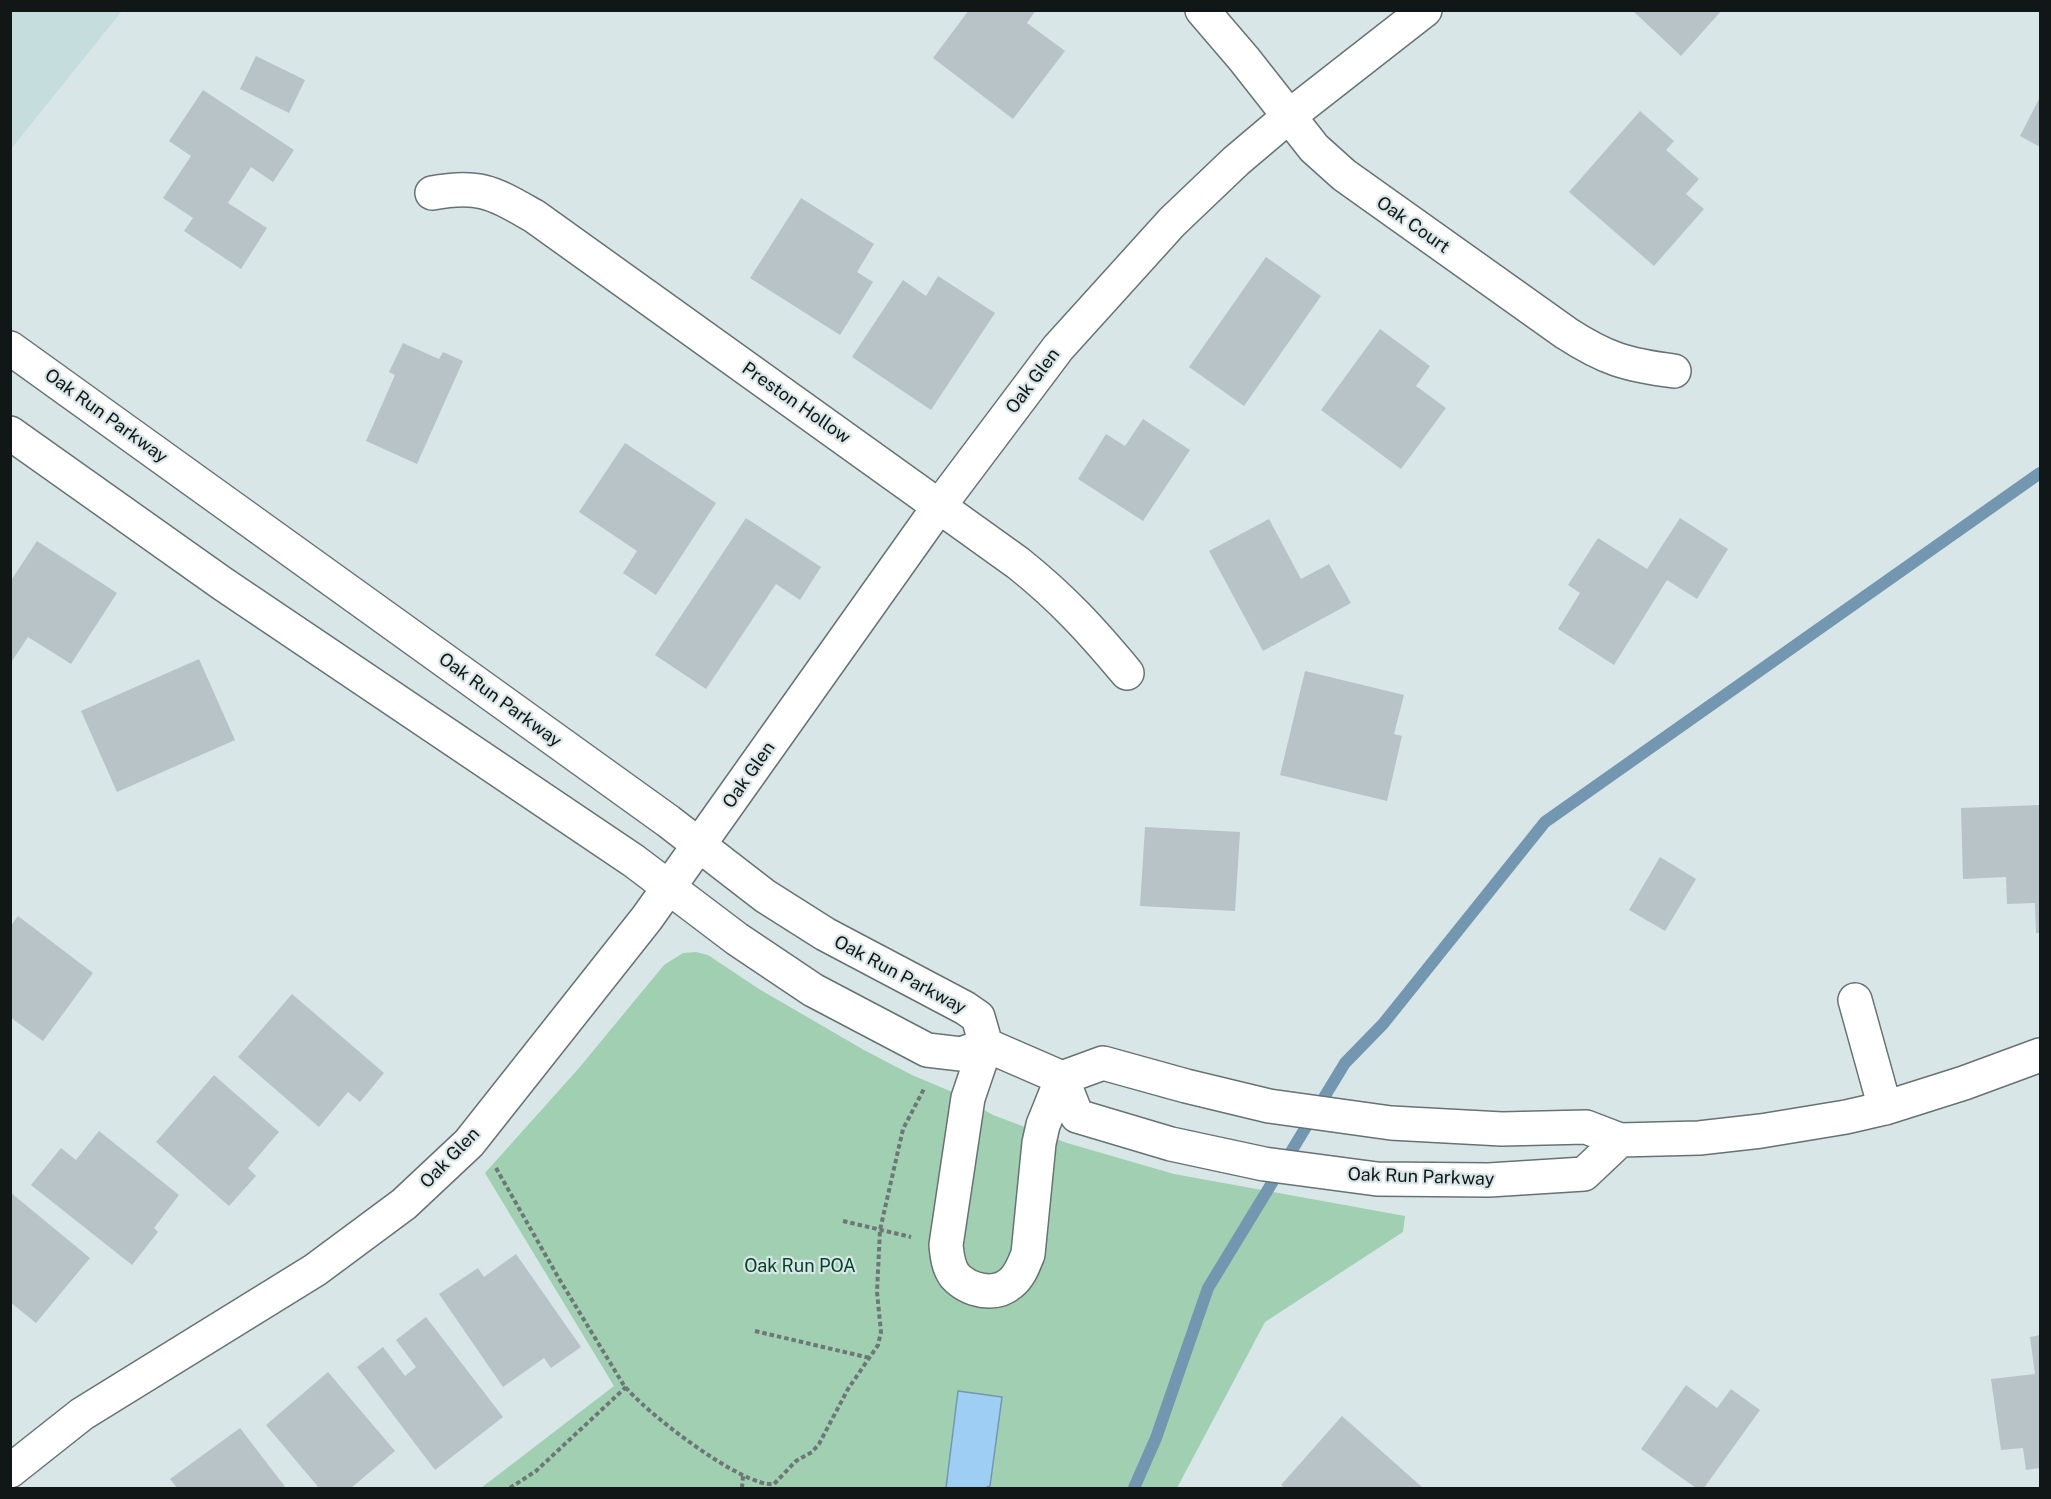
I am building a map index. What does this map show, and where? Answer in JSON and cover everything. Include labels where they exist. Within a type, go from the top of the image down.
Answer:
[{"type":"street","name":"Oak Court","points":[[1202,10],[1314,148],[1344,175],[1593,350],[1621,362],[1674,371]]},
{"type":"street","name":"Oak Glen","points":[[10,1471],[82,1414],[315,1270],[404,1204],[469,1143],[647,918],[940,505],[1058,348],[1172,222],[1236,161],[1288,117],[1425,10]]},
{"type":"street","name":"Preston Hollow","points":[[432,193],[454,189],[482,190],[534,216],[940,505],[1053,591],[1085,623],[1127,673]]},
{"type":"street","name":"Oak Run Parkway","points":[[10,348],[668,821],[765,896],[825,934],[978,1017],[986,1045]]},
{"type":"street","points":[[10,433],[222,584],[634,861],[737,939],[813,990],[927,1050],[961,1054],[986,1045],[1062,1078],[1103,1063],[1269,1106],[1391,1123],[1502,1129],[1586,1127],[1620,1140],[1699,1138],[1761,1131],[1846,1117],[1884,1108],[1964,1083],[2040,1055]]},
{"type":"street","points":[[1855,1000],[1884,1108]]},
{"type":"street","points":[[986,1045],[966,1106],[946,1245],[948,1261],[954,1275],[967,1286],[981,1290],[998,1290],[1012,1283],[1028,1254],[1039,1143],[1043,1125],[1062,1078]]},
{"type":"street","name":"Oak Run Parkway","points":[[1062,1078],[1077,1116],[1172,1144],[1264,1164],[1377,1179],[1488,1180],[1584,1174],[1620,1140]]},
{"type":"path","points":[[496,1168],[558,1277],[626,1387],[636,1399],[666,1424],[729,1468],[768,1485],[774,1484],[796,1461],[812,1452],[819,1444],[848,1389],[878,1345],[881,1332],[877,1292],[880,1230],[903,1129],[925,1086]]},
{"type":"path","points":[[843,1221],[913,1238]]},
{"type":"path","points":[[755,1331],[870,1358]]},
{"type":"path","points":[[510,1488],[536,1471],[626,1387]]},
{"type":"path","points":[[742,1488],[743,1476]]},
{"type":"shaded area","points":[[10,11],[122,11],[11,149]]},
{"type":"green space","name":"Oak Run POA","points":[[696,952],[708,955],[759,989],[864,1050],[912,1075],[950,1091],[993,1115],[1067,1143],[1174,1174],[1405,1216],[1403,1232],[1265,1322],[1177,1488],[481,1488],[614,1386],[485,1173],[579,1068],[664,965],[683,953]]},
{"type":"water","points":[[958,1391],[1002,1397],[990,1486],[985,1488],[946,1488]]},
{"type":"building","points":[[969,10],[1036,10],[1027,23],[1065,51],[1013,119],[933,58]]},
{"type":"building","points":[[1632,10],[1722,10],[1681,56]]},
{"type":"building","points":[[256,56],[305,80],[289,113],[240,89]]},
{"type":"building","points":[[203,90],[294,150],[273,182],[251,167],[228,203],[267,228],[241,269],[184,231],[193,218],[163,198],[191,156],[169,141]]},
{"type":"building","points":[[2040,97],[2040,147],[2020,136]]},
{"type":"building","points":[[1640,111],[1674,141],[1666,150],[1699,179],[1686,194],[1704,209],[1654,266],[1569,192]]},
{"type":"building","points":[[801,198],[874,244],[857,272],[873,282],[840,335],[750,278]]},
{"type":"building","points":[[1266,257],[1321,296],[1244,406],[1189,367]]},
{"type":"building","points":[[938,276],[995,313],[931,410],[852,357],[903,280],[926,296]]},
{"type":"building","points":[[1380,329],[1430,366],[1416,386],[1446,408],[1401,469],[1321,410]]},
{"type":"building","points":[[403,343],[439,359],[443,352],[463,361],[417,464],[366,441],[395,375],[389,372]]},
{"type":"building","points":[[1143,419],[1190,450],[1143,521],[1078,479],[1106,434],[1125,446]]},
{"type":"building","points":[[625,443],[716,503],[656,595],[623,573],[637,551],[579,512]]},
{"type":"building","points":[[746,518],[821,567],[800,600],[776,584],[706,689],[655,655]]},
{"type":"building","points":[[1680,518],[1728,549],[1697,599],[1667,580],[1614,665],[1558,629],[1580,593],[1568,585],[1598,538],[1647,569]]},
{"type":"building","points":[[1269,519],[1301,579],[1329,564],[1351,603],[1263,651],[1209,551]]},
{"type":"building","points":[[37,541],[117,593],[71,664],[28,637],[10,664],[10,582]]},
{"type":"building","points":[[199,659],[235,740],[117,792],[81,711]]},
{"type":"building","points":[[1305,671],[1404,695],[1394,734],[1402,736],[1387,801],[1280,775]]},
{"type":"building","points":[[2040,805],[2040,933],[2036,933],[2035,903],[2007,904],[2006,877],[1963,879],[1961,808]]},
{"type":"building","points":[[1145,827],[1240,832],[1235,911],[1140,906]]},
{"type":"building","points":[[1660,857],[1696,879],[1665,931],[1629,910]]},
{"type":"building","points":[[18,916],[93,973],[43,1041],[10,1017],[10,927]]},
{"type":"building","points":[[292,994],[384,1073],[360,1102],[348,1092],[319,1127],[238,1057]]},
{"type":"building","points":[[214,1075],[279,1132],[248,1168],[256,1176],[229,1206],[156,1142]]},
{"type":"building","points":[[99,1131],[179,1195],[154,1228],[158,1232],[132,1265],[31,1185],[61,1148],[76,1160]]},
{"type":"building","points":[[10,1192],[90,1258],[36,1323],[10,1302]]},
{"type":"building","points":[[516,1254],[581,1347],[551,1368],[544,1358],[503,1387],[439,1294],[478,1268],[484,1277]]},
{"type":"building","points":[[426,1317],[503,1417],[435,1470],[357,1367],[383,1347],[405,1376],[416,1367],[396,1340]]},
{"type":"building","points":[[2040,1335],[2040,1468],[2026,1470],[2023,1448],[2001,1450],[1991,1379],[2035,1374],[2030,1337]]},
{"type":"building","points":[[328,1372],[395,1451],[351,1488],[319,1488],[266,1425]]},
{"type":"building","points":[[1686,1385],[1717,1408],[1731,1389],[1760,1410],[1704,1488],[1696,1488],[1641,1449]]},
{"type":"building","points":[[1342,1416],[1423,1488],[1285,1488],[1281,1485]]},
{"type":"building","points":[[240,1428],[286,1488],[177,1488],[170,1479]]},
{"type":"waterway","points":[[1134,1488],[1156,1438],[1208,1288],[1345,1063],[1383,1024],[1545,822],[2040,473]]}]
